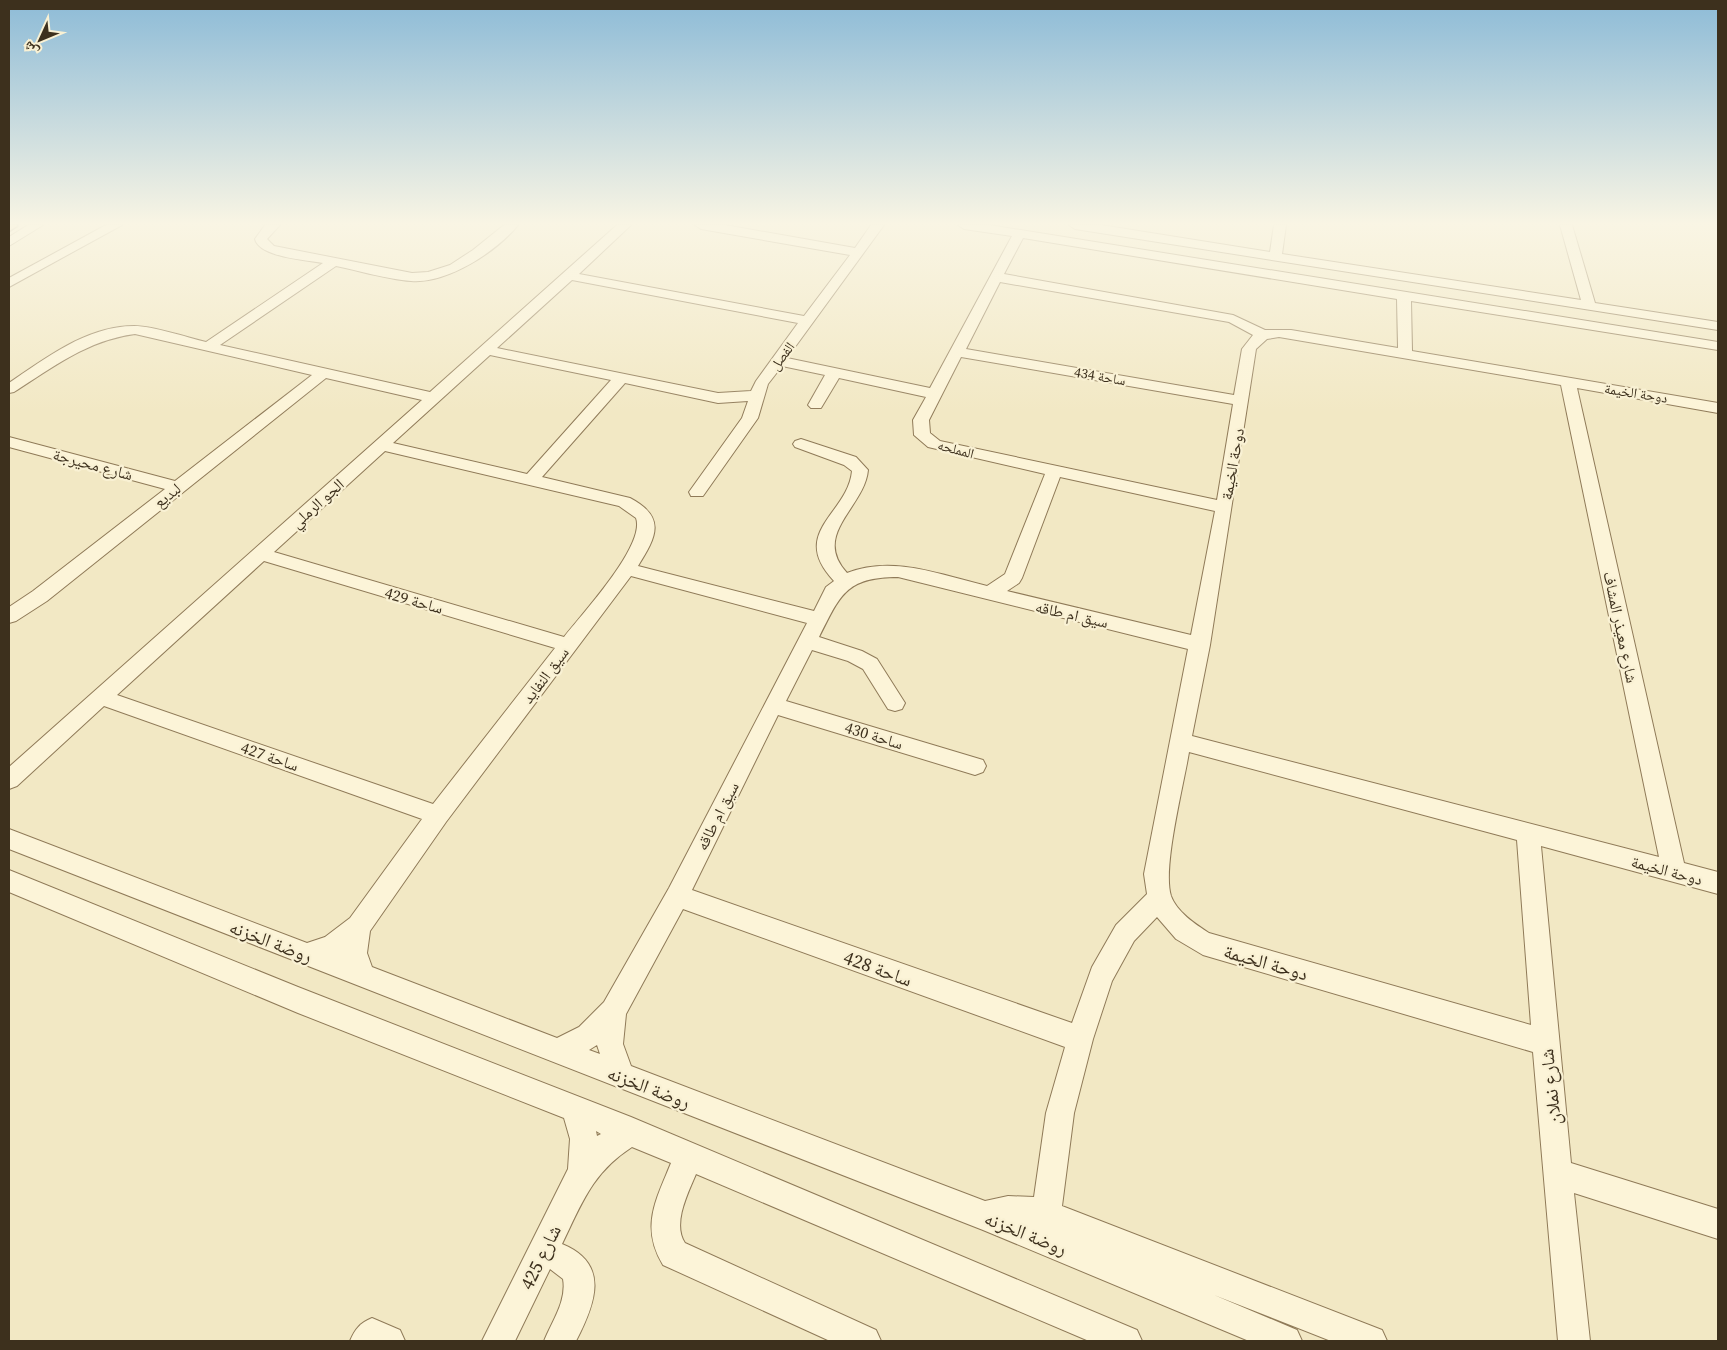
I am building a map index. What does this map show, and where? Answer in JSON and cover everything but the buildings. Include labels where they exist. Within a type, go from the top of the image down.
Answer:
[{"type":"street","points":[[209,346],[295,288]]},
{"type":"street","name":"الجو الرملي","points":[[9,780],[557,288]]},
{"type":"street","points":[[633,288],[807,321]]},
{"type":"street","name":"الفصل","points":[[697,492],[750,418],[761,384],[831,288]]},
{"type":"street","name":"المملحه","points":[[991,288],[920,420],[922,436],[927,440],[949,448],[1224,507]]},
{"type":"street","points":[[1059,288],[1233,319],[1263,335]]},
{"type":"street","points":[[1354,288],[1718,346]]},
{"type":"street","points":[[1474,288],[1718,326]]},
{"type":"street","points":[[1584,288],[1589,306]]},
{"type":"street","points":[[1404,296],[1405,354]]},
{"type":"street","points":[[9,390],[82,343],[107,333],[126,330],[143,331],[434,398]]},
{"type":"street","name":"دوحة الخيمة","points":[[1545,1042],[1203,943],[1174,923],[1159,898],[1156,874],[1180,740],[1200,645],[1242,401],[1249,349],[1256,339],[1263,335],[1291,334],[1718,408]]},
{"type":"street","points":[[487,350],[718,398],[756,395]]},
{"type":"street","name":"ساحة 434","points":[[958,352],[1242,401]]},
{"type":"street","points":[[779,361],[935,394]]},
{"type":"street","name":"لبديع","points":[[9,616],[40,596],[324,372]]},
{"type":"street","points":[[816,405],[834,373]]},
{"type":"street","points":[[531,480],[622,377]]},
{"type":"street","name":"شارع معيذر المشاف","points":[[1568,382],[1674,872]]},
{"type":"street","name":"شارع محيرجة","points":[[9,442],[178,487]]},
{"type":"street","points":[[801,444],[850,461],[860,470],[859,482],[825,543],[827,564],[844,581]]},
{"type":"street","name":"سيق النفايد","points":[[306,954],[332,947],[359,926],[438,815],[627,569],[648,531],[642,513],[634,506],[624,502],[382,445]]},
{"type":"street","points":[[988,594],[1014,578],[1054,471]]},
{"type":"street","name":"ساحة 429","points":[[260,554],[568,645]]},
{"type":"street","points":[[627,569],[818,619]]},
{"type":"street","name":"سيق ام طاقه","points":[[558,1052],[588,1036],[612,1011],[677,896],[818,619],[833,592],[844,581],[868,572],[898,571],[1200,645]]},
{"type":"street","points":[[1014,578],[1031,605]]},
{"type":"street","points":[[807,641],[855,656],[870,664],[895,703]]},
{"type":"street","name":"ساحة 427","points":[[101,697],[438,815]]},
{"type":"street","name":"ساحة 430","points":[[773,705],[975,766]]},
{"type":"street","name":"دوحة الخيمة","points":[[1180,740],[1718,883]]},
{"type":"street","name":"شارع نملان","points":[[1528,833],[1545,1042],[1560,1174],[1574,1341]]},
{"type":"street","name":"روضة الخزنه","points":[[9,839],[984,1216],[1286,1341]]},
{"type":"street","points":[[9,881],[298,1000],[630,1131],[1126,1341]]},
{"type":"street","name":"ساحة 428","points":[[677,896],[1080,1039]]},
{"type":"street","points":[[1046,1215],[1060,1113],[1080,1039],[1100,976],[1125,933],[1159,898]]},
{"type":"street","name":"سيق النفايد","points":[[359,926],[354,956],[358,970],[364,977]]},
{"type":"street","name":"سيق ام طاقه","points":[[612,1011],[610,1044],[620,1075]]},
{"type":"street","name":"شارع 425","points":[[574,1108],[581,1121],[584,1137],[582,1172]]},
{"type":"street","name":"شارع 425","points":[[498,1341],[582,1172],[606,1147],[630,1131]]},
{"type":"street","points":[[688,1156],[664,1223],[664,1240],[674,1254],[865,1341]]},
{"type":"street","points":[[1560,1174],[1718,1224]]},
{"type":"street","points":[[984,1216],[1018,1209],[1046,1215],[1370,1341]]},
{"type":"street","points":[[543,1251],[564,1260],[574,1268],[579,1279],[578,1299],[560,1341]]},
{"type":"street","points":[[366,1341],[372,1334],[389,1341]]}]
